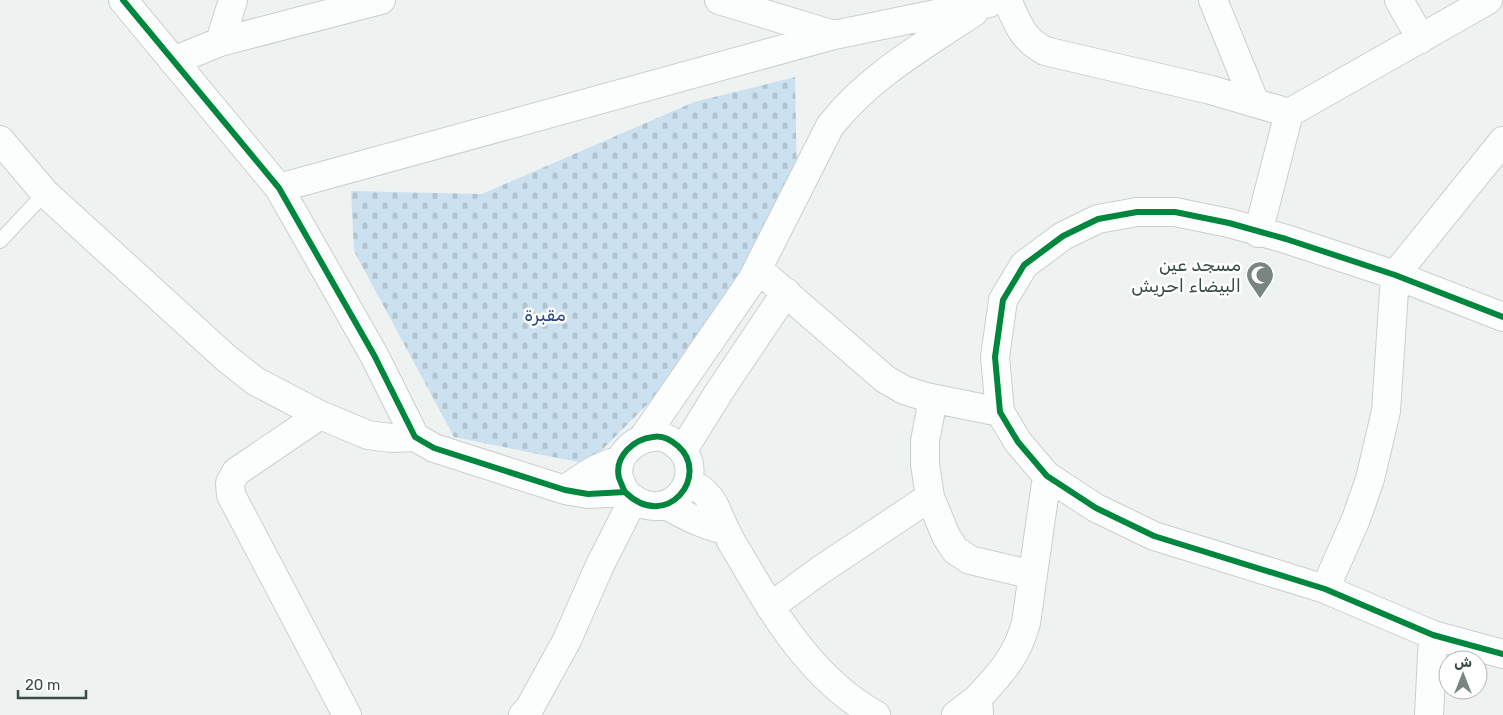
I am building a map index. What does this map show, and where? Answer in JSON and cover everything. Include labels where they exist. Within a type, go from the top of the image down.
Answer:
[{"type":"street","points":[[123,0],[279,188],[374,355],[415,437]]},
{"type":"street","points":[[220,42],[233,0]]},
{"type":"street","points":[[173,61],[220,42],[381,0]]},
{"type":"street","points":[[719,0],[834,35]]},
{"type":"street","points":[[1213,0],[1255,103]]},
{"type":"street","points":[[1399,0],[1421,39]]},
{"type":"street","points":[[999,1],[1031,44],[1045,51],[1211,90],[1289,113],[1488,0]]},
{"type":"street","points":[[279,188],[834,35],[999,1]]},
{"type":"street","points":[[643,438],[752,280],[830,126],[843,110],[863,90],[903,58],[999,1]]},
{"type":"street","points":[[1258,232],[1289,113]]},
{"type":"street","points":[[0,140],[45,193],[226,358],[255,381],[320,415],[368,435],[391,438],[415,437],[434,448],[565,490],[588,494],[629,496],[655,507],[666,505],[680,496],[688,481],[689,466],[683,450],[672,441],[658,436],[643,438],[629,446],[620,460],[619,476],[629,496],[567,640],[529,709],[523,715]]},
{"type":"street","points":[[1325,589],[1368,487],[1386,411],[1395,275],[1503,141]]},
{"type":"street","points":[[1503,317],[1395,275],[1286,239],[1229,223],[1175,212],[1137,212],[1098,219],[1064,236],[1024,265],[1004,300],[995,356],[1000,412],[1018,442],[1047,476],[1096,508],[1154,536],[1325,589],[1433,635],[1503,654]]},
{"type":"street","points":[[758,269],[786,292],[833,336],[885,379],[904,390],[933,399],[1000,412]]},
{"type":"street","points":[[683,450],[719,392],[786,292]]},
{"type":"street","points":[[933,399],[925,441],[925,464],[930,497],[946,536],[955,550],[970,560],[1033,575]]},
{"type":"street","points":[[320,415],[236,472],[230,483],[231,495],[347,715]]},
{"type":"street","points":[[565,490],[602,466],[620,460]]},
{"type":"street","points":[[956,715],[978,706],[1012,658],[1022,640],[1047,476]]},
{"type":"street","points":[[688,481],[703,491],[712,501],[719,512],[725,530],[786,632],[816,667],[858,705],[876,715]]},
{"type":"street","points":[[770,607],[819,571],[930,497]]},
{"type":"street","points":[[666,505],[708,526],[725,530]]},
{"type":"street","points":[[1429,715],[1433,635]]},
{"type":"lane","points":[[0,241],[45,193]]},
{"type":"green space","name":"مقبرة","points":[[795,77],[797,180],[747,304],[588,464],[454,437],[354,251],[351,191],[482,194],[694,102]]},
{"type":"cycle path","points":[[123,0],[279,188],[374,355],[415,437],[434,448],[565,490],[588,494],[625,492],[641,503],[656,506],[669,503],[680,495],[687,484],[690,471],[687,458],[678,446],[666,438],[646,438],[639,441],[627,450],[618,470],[625,492]]},
{"type":"cycle path","points":[[1503,317],[1395,275],[1286,239],[1229,223],[1175,212],[1137,212],[1098,219],[1063,236],[1024,265],[1003,300],[995,357],[1000,412],[1018,442],[1047,476],[1096,508],[1154,536],[1325,589],[1433,635],[1503,654]]},
{"type":"place","name":"مسجد عين البيضاء احريش","points":[[1260,299]]}]
